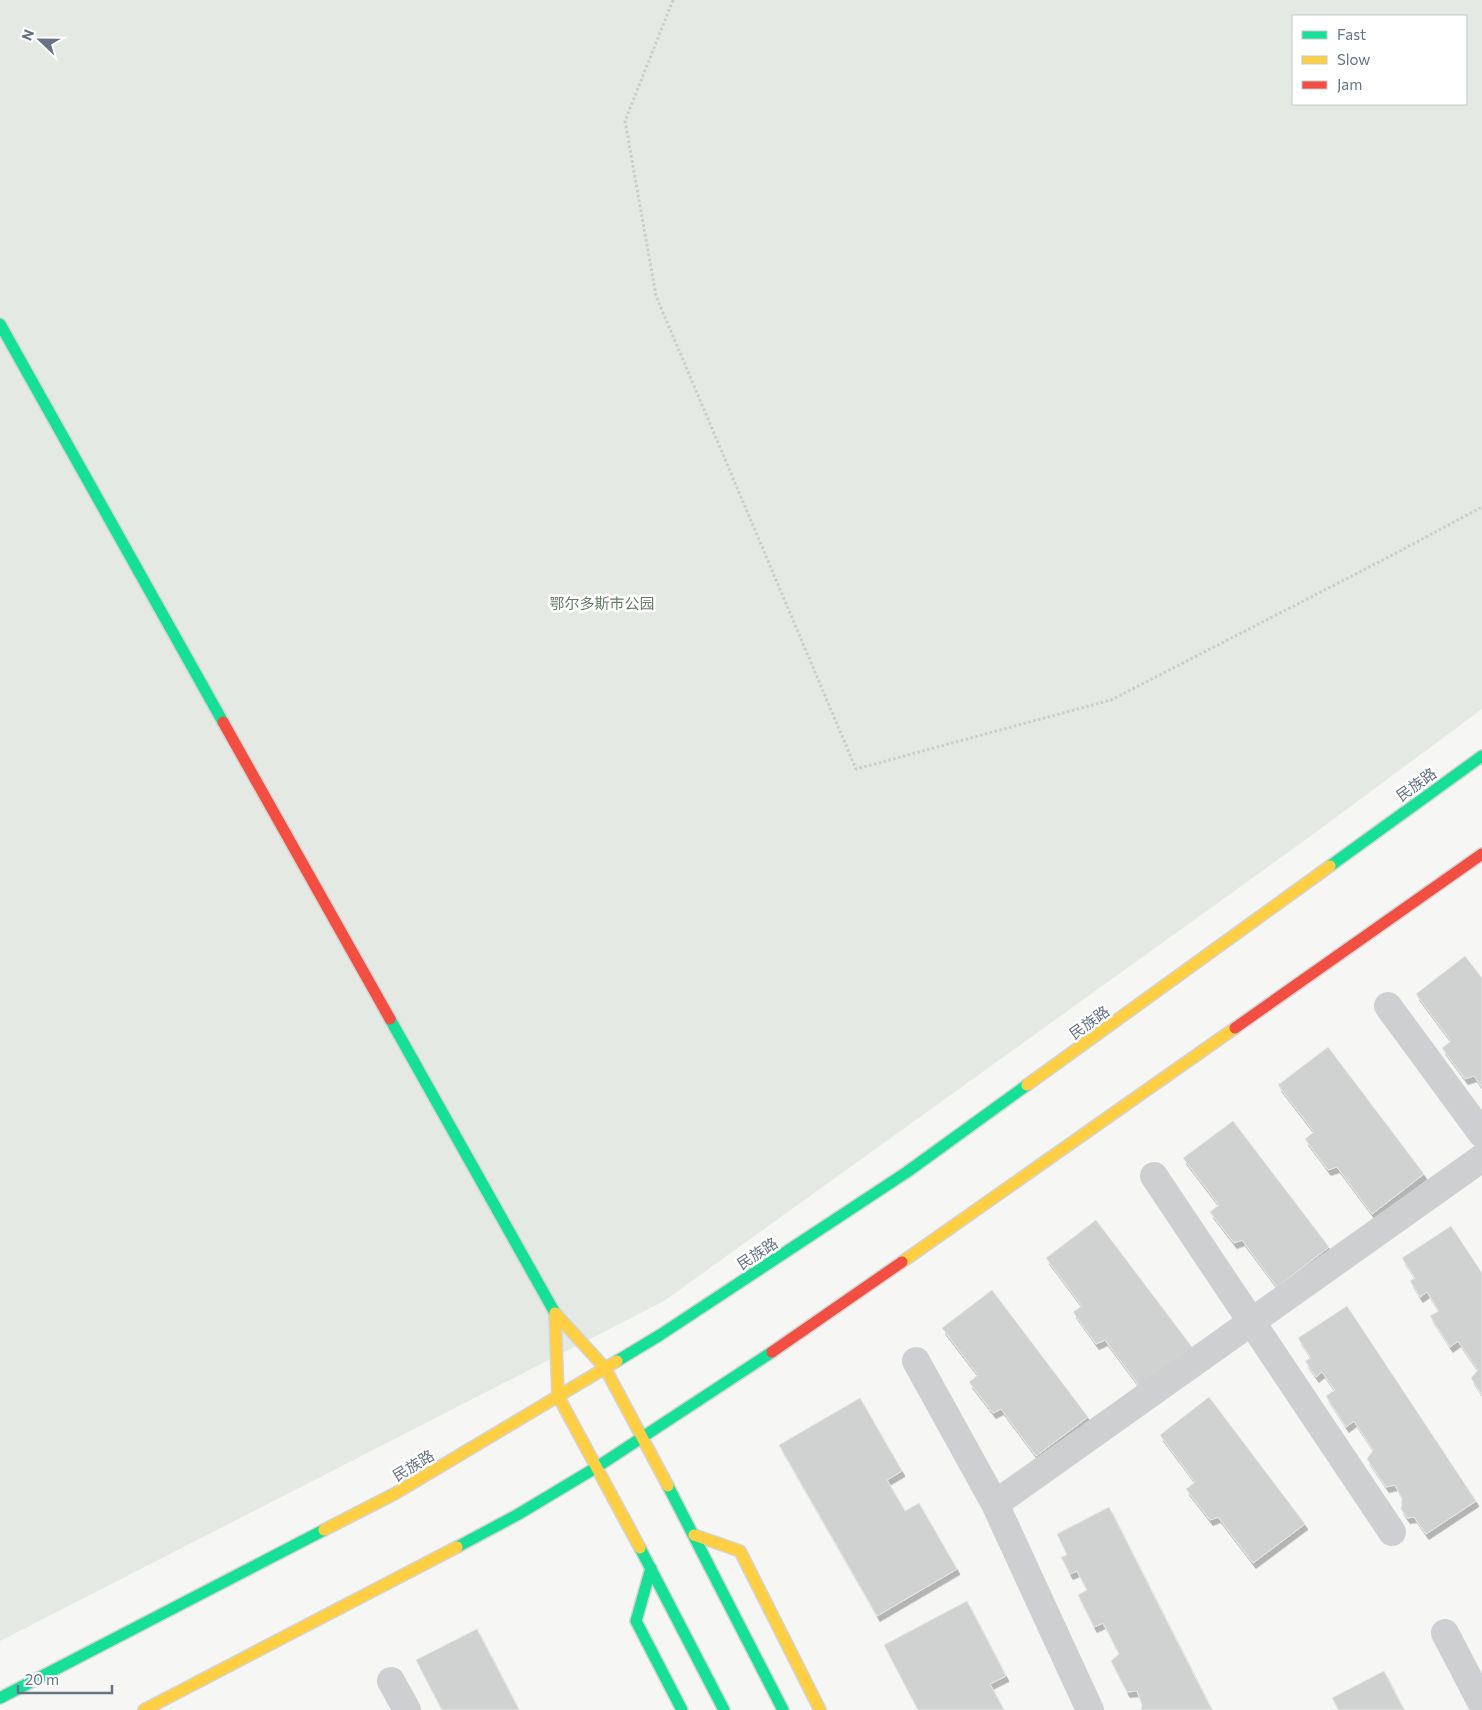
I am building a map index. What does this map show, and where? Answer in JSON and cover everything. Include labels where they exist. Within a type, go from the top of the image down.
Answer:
[{"type":"street","points":[[0,324],[555,1313],[606,1368],[783,1710]]},
{"type":"street","name":"民族路","points":[[0,1698],[396,1493],[660,1335],[907,1172],[1482,756]]},
{"type":"street","points":[[144,1710],[517,1515],[597,1467],[820,1320],[1482,854]]},
{"type":"street","points":[[1388,1006],[1482,1134]]},
{"type":"street","points":[[995,1504],[1482,1158]]},
{"type":"street","points":[[1154,1176],[1392,1532]]},
{"type":"street","points":[[555,1313],[558,1396],[651,1568],[724,1710]]},
{"type":"street","points":[[916,1361],[995,1504],[1090,1710]]},
{"type":"street","points":[[694,1535],[740,1550],[820,1710]]},
{"type":"street","points":[[651,1568],[636,1621],[682,1710]]},
{"type":"street","points":[[1445,1633],[1482,1704]]},
{"type":"street","points":[[391,1681],[406,1710]]},
{"type":"path","points":[[673,0],[625,121],[656,296],[856,769],[1111,700],[1372,566],[1482,507]]},
{"type":"green space","name":"鄂尔多斯市公园","points":[[0,0],[1482,0],[1482,709],[1308,838],[664,1301],[0,1641]]},
{"type":"building","points":[[1465,956],[1482,978],[1482,1087],[1474,1076],[1465,1079],[1442,1048],[1451,1041],[1416,994]]},
{"type":"building","points":[[1328,1047],[1424,1174],[1372,1214],[1337,1167],[1328,1170],[1305,1139],[1314,1132],[1278,1085]]},
{"type":"building","points":[[1233,1121],[1329,1247],[1277,1287],[1242,1240],[1234,1243],[1210,1212],[1219,1205],[1183,1158]]},
{"type":"building","points":[[1096,1220],[1192,1347],[1140,1387],[1105,1340],[1096,1344],[1073,1312],[1082,1306],[1046,1258]]},
{"type":"building","points":[[1451,1226],[1482,1273],[1482,1395],[1471,1378],[1478,1370],[1458,1341],[1450,1347],[1430,1316],[1439,1311],[1427,1292],[1420,1297],[1410,1281],[1415,1278],[1402,1258]]},
{"type":"building","points":[[992,1290],[1088,1417],[1036,1456],[1001,1409],[993,1413],[969,1382],[978,1375],[942,1328]]},
{"type":"building","points":[[1347,1306],[1476,1501],[1426,1534],[1414,1517],[1407,1518],[1401,1509],[1402,1499],[1395,1485],[1386,1487],[1367,1459],[1373,1450],[1354,1421],[1346,1427],[1326,1396],[1335,1390],[1322,1372],[1316,1377],[1305,1361],[1311,1358],[1298,1338]]},
{"type":"building","points":[[1209,1397],[1305,1524],[1253,1563],[1218,1517],[1210,1520],[1186,1489],[1195,1482],[1160,1435]]},
{"type":"building","points":[[860,1398],[902,1471],[887,1480],[905,1511],[919,1503],[957,1569],[877,1616],[779,1445]]},
{"type":"building","points":[[1109,1507],[1212,1710],[1141,1710],[1142,1705],[1137,1691],[1127,1692],[1111,1661],[1119,1654],[1103,1623],[1094,1627],[1078,1595],[1087,1590],[1077,1571],[1070,1574],[1061,1557],[1067,1555],[1057,1534]]},
{"type":"building","points":[[967,1601],[1006,1676],[990,1684],[1004,1710],[918,1710],[884,1645]]},
{"type":"building","points":[[477,1629],[519,1710],[442,1710],[416,1660]]},
{"type":"building","points":[[1384,1671],[1404,1710],[1339,1710],[1332,1698]]},
{"type":"traffic: fast","points":[[0,324],[223,722]]},
{"type":"traffic: fast","points":[[1330,866],[1482,756]]},
{"type":"traffic: fast","points":[[390,1019],[555,1313]]},
{"type":"traffic: fast","points":[[617,1361],[660,1335],[907,1172],[1027,1085]]},
{"type":"traffic: fast","points":[[457,1547],[517,1515],[597,1467],[772,1352]]},
{"type":"traffic: fast","points":[[668,1486],[783,1710]]},
{"type":"traffic: fast","points":[[0,1698],[324,1530]]},
{"type":"traffic: fast","points":[[640,1548],[724,1710]]},
{"type":"traffic: fast","points":[[651,1568],[636,1621],[682,1710]]},
{"type":"traffic: slow","points":[[1027,1085],[1330,866]]},
{"type":"traffic: slow","points":[[902,1262],[1235,1028]]},
{"type":"traffic: slow","points":[[555,1313],[605,1368],[668,1486]]},
{"type":"traffic: slow","points":[[555,1313],[558,1396],[640,1548]]},
{"type":"traffic: slow","points":[[324,1530],[396,1493],[617,1361]]},
{"type":"traffic: slow","points":[[694,1535],[740,1551],[820,1710]]},
{"type":"traffic: slow","points":[[144,1710],[457,1547]]},
{"type":"traffic: jam","points":[[223,722],[390,1019]]},
{"type":"traffic: jam","points":[[1235,1028],[1482,854]]},
{"type":"traffic: jam","points":[[772,1352],[902,1262]]}]
